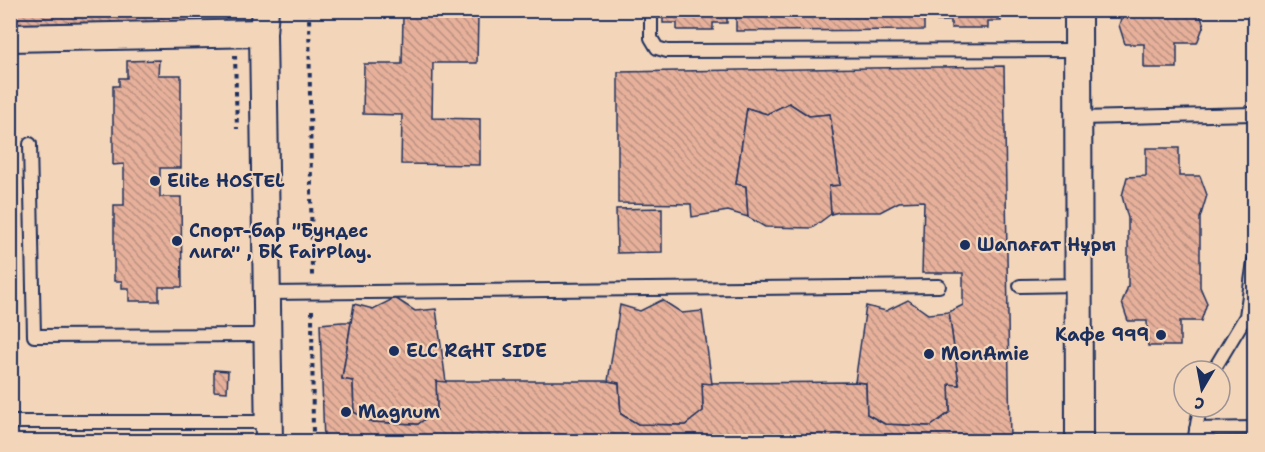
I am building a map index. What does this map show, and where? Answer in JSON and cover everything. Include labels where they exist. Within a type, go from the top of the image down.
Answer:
[{"type":"street","points":[[1078,10],[1079,441]]},
{"type":"street","points":[[10,38],[264,22],[269,432]]},
{"type":"lane","points":[[651,10],[651,38],[657,48],[668,51],[1078,50]]},
{"type":"lane","points":[[1078,118],[1254,114]]},
{"type":"lane","points":[[30,144],[34,336],[268,335]]},
{"type":"lane","points":[[1220,359],[1245,316],[1254,261]]},
{"type":"lane","points":[[1020,286],[1080,285]]},
{"type":"lane","points":[[268,293],[939,286]]},
{"type":"lane","points":[[1198,419],[1195,435],[1254,428]]},
{"type":"lane","points":[[10,422],[269,432]]},
{"type":"path","points":[[309,10],[313,441]]},
{"type":"building","points":[[10,10],[202,10],[202,30],[10,28]]},
{"type":"building","points":[[362,10],[435,10],[435,15],[478,16],[477,63],[433,63],[432,118],[480,119],[480,165],[401,164],[402,115],[363,114],[364,64],[402,64],[403,16],[362,15]]},
{"type":"building","points":[[663,10],[727,10],[727,23],[713,23],[713,30],[677,30],[677,23],[663,23]]},
{"type":"building","points":[[736,10],[924,10],[924,30],[736,31]]},
{"type":"building","points":[[937,10],[1001,10],[1001,21],[988,21],[988,28],[951,28],[951,21],[937,21]]},
{"type":"building","points":[[1124,10],[1198,10],[1204,25],[1197,43],[1177,43],[1177,68],[1144,68],[1144,44],[1125,44],[1119,25]]},
{"type":"building","points":[[159,60],[158,75],[181,75],[181,168],[160,168],[160,197],[181,197],[182,287],[159,287],[159,301],[129,301],[129,288],[122,288],[122,281],[114,281],[114,205],[124,205],[124,164],[113,165],[113,86],[119,86],[119,78],[127,78],[127,61]]},
{"type":"building","name":"Шапағат Нұры","points":[[1004,66],[1010,442],[324,442],[320,324],[342,322],[351,322],[342,379],[353,381],[354,412],[372,422],[418,424],[437,410],[436,381],[608,381],[619,383],[621,414],[638,424],[685,425],[703,411],[702,383],[855,382],[866,383],[867,414],[885,424],[931,426],[950,412],[949,384],[959,385],[949,312],[963,305],[963,273],[922,273],[924,201],[899,202],[880,212],[831,214],[829,186],[840,185],[830,114],[809,116],[789,103],[767,114],[747,108],[736,184],[746,186],[748,217],[728,211],[692,217],[691,204],[618,203],[618,72]]},
{"type":"building","points":[[789,103],[809,116],[830,114],[840,185],[829,186],[831,214],[812,228],[765,227],[748,217],[746,186],[736,184],[747,108],[767,114]]},
{"type":"building","points":[[1146,148],[1179,148],[1179,176],[1200,176],[1207,195],[1200,218],[1200,287],[1207,303],[1201,321],[1180,321],[1180,346],[1148,346],[1147,321],[1128,321],[1122,303],[1128,286],[1128,218],[1122,196],[1127,177],[1146,176]]},
{"type":"building","points":[[662,208],[662,252],[617,253],[616,209]]},
{"type":"building","name":"ELC RGHT SIDE","points":[[395,298],[415,311],[436,309],[446,382],[436,381],[437,410],[418,424],[372,422],[354,412],[353,381],[342,379],[354,304],[373,309]]},
{"type":"building","points":[[662,300],[682,313],[702,311],[712,384],[702,383],[703,411],[685,425],[638,424],[621,414],[619,383],[608,381],[620,305],[640,311]]},
{"type":"building","points":[[908,300],[928,314],[949,312],[959,385],[949,384],[950,412],[931,426],[885,424],[867,414],[866,383],[855,382],[866,306],[886,311]]},
{"type":"building","points":[[214,370],[228,371],[227,392],[214,391]]},
{"type":"place","name":"Elite HOSTEL","points":[[155,181]]},
{"type":"place","name":"Спорт-бар \"Бундес лига\" , БК FairPlay.","points":[[177,241]]},
{"type":"place","name":"Шапағат Нұры","points":[[965,245]]},
{"type":"place","name":"Кафе 999","points":[[1161,335]]},
{"type":"place","name":"ELC RGHT SIDE","points":[[394,351]]},
{"type":"place","name":"MonAmie","points":[[929,354]]},
{"type":"place","name":"Magnum","points":[[346,412]]}]
